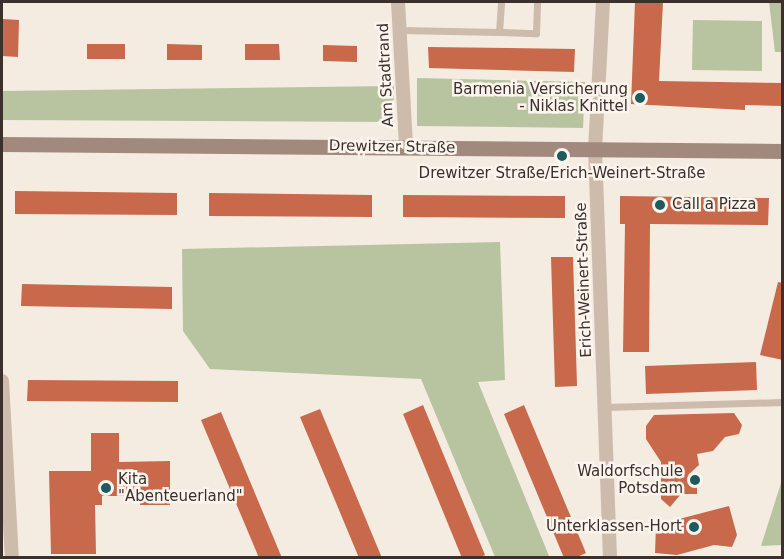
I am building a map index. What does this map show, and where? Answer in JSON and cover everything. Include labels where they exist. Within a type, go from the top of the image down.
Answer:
[{"type":"street","name":"Am Stadtrand","points":[[398,2],[406,147]]},
{"type":"street","name":"Erich-Weinert-Straße","points":[[603,2],[595,149],[610,558]]},
{"type":"street","name":"Drewitzer Straße","points":[[2,144],[783,151]]},
{"type":"street","points":[[2,381],[12,558]]},
{"type":"lane","points":[[499,32],[501,2]]},
{"type":"lane","points":[[401,30],[536,33],[537,2]]},
{"type":"lane","points":[[606,407],[783,402]]},
{"type":"green space","points":[[769,2],[782,2],[782,52],[775,52]]},
{"type":"green space","points":[[693,20],[762,21],[762,71],[692,70]]},
{"type":"green space","points":[[417,78],[585,82],[583,128],[417,126]]},
{"type":"green space","points":[[394,86],[393,122],[2,120],[2,91]]},
{"type":"green space","points":[[500,242],[505,380],[478,382],[549,556],[495,557],[421,379],[210,369],[183,331],[182,249]]},
{"type":"green space","points":[[782,480],[782,545],[761,546]]},
{"type":"building","points":[[635,2],[663,2],[659,81],[783,83],[783,106],[745,105],[745,110],[631,104]]},
{"type":"building","points":[[3,19],[19,20],[18,57],[2,56]]},
{"type":"building","points":[[87,44],[125,44],[125,59],[87,59]]},
{"type":"building","points":[[167,44],[202,45],[202,60],[167,60]]},
{"type":"building","points":[[245,44],[279,44],[280,60],[245,60]]},
{"type":"building","points":[[323,45],[357,46],[357,62],[323,61]]},
{"type":"building","points":[[428,47],[575,49],[574,72],[429,68]]},
{"type":"building","points":[[15,191],[177,193],[177,215],[15,214]]},
{"type":"building","points":[[209,193],[372,195],[372,217],[209,216]]},
{"type":"building","points":[[403,195],[565,196],[565,218],[403,217]]},
{"type":"building","points":[[620,196],[769,198],[768,225],[650,224],[649,352],[623,352],[625,224],[620,224]]},
{"type":"building","points":[[551,257],[573,257],[577,386],[555,387]]},
{"type":"building","points":[[778,282],[783,283],[783,360],[760,355]]},
{"type":"building","points":[[22,284],[172,287],[172,309],[21,306]]},
{"type":"building","points":[[756,362],[757,390],[646,394],[645,366]]},
{"type":"building","points":[[28,380],[178,381],[178,402],[27,401]]},
{"type":"building","points":[[423,405],[485,555],[479,558],[462,558],[403,414]]},
{"type":"building","points":[[524,405],[586,553],[575,558],[564,558],[504,414]]},
{"type":"building","points":[[320,409],[382,558],[359,558],[300,417]]},
{"type":"building","points":[[221,412],[282,558],[259,558],[201,420]]},
{"type":"building","points":[[734,413],[742,425],[739,434],[725,437],[713,451],[697,454],[699,465],[688,475],[697,481],[697,494],[681,494],[670,507],[661,499],[661,462],[646,439],[646,426],[654,415]]},
{"type":"building","points":[[91,433],[119,433],[119,462],[170,461],[170,505],[140,505],[139,496],[102,496],[102,505],[95,505],[96,554],[51,554],[49,471],[91,471]]},
{"type":"building","name":"Unterklassen-Hort","points":[[729,506],[737,535],[732,547],[714,545],[677,555],[655,553],[656,525]]},
{"type":"place","name":"Barmenia Versicherung - Niklas Knittel","points":[[640,98]]},
{"type":"place","name":"Drewitzer Straße/Erich-Weinert-Straße","points":[[562,156]]},
{"type":"place","name":"Call a Pizza","points":[[660,205]]},
{"type":"place","name":"Waldorfschule Potsdam","points":[[695,480]]},
{"type":"place","name":"Kita \"Abenteuerland\"","points":[[106,488]]},
{"type":"place","name":"Unterklassen-Hort","points":[[694,527]]}]
